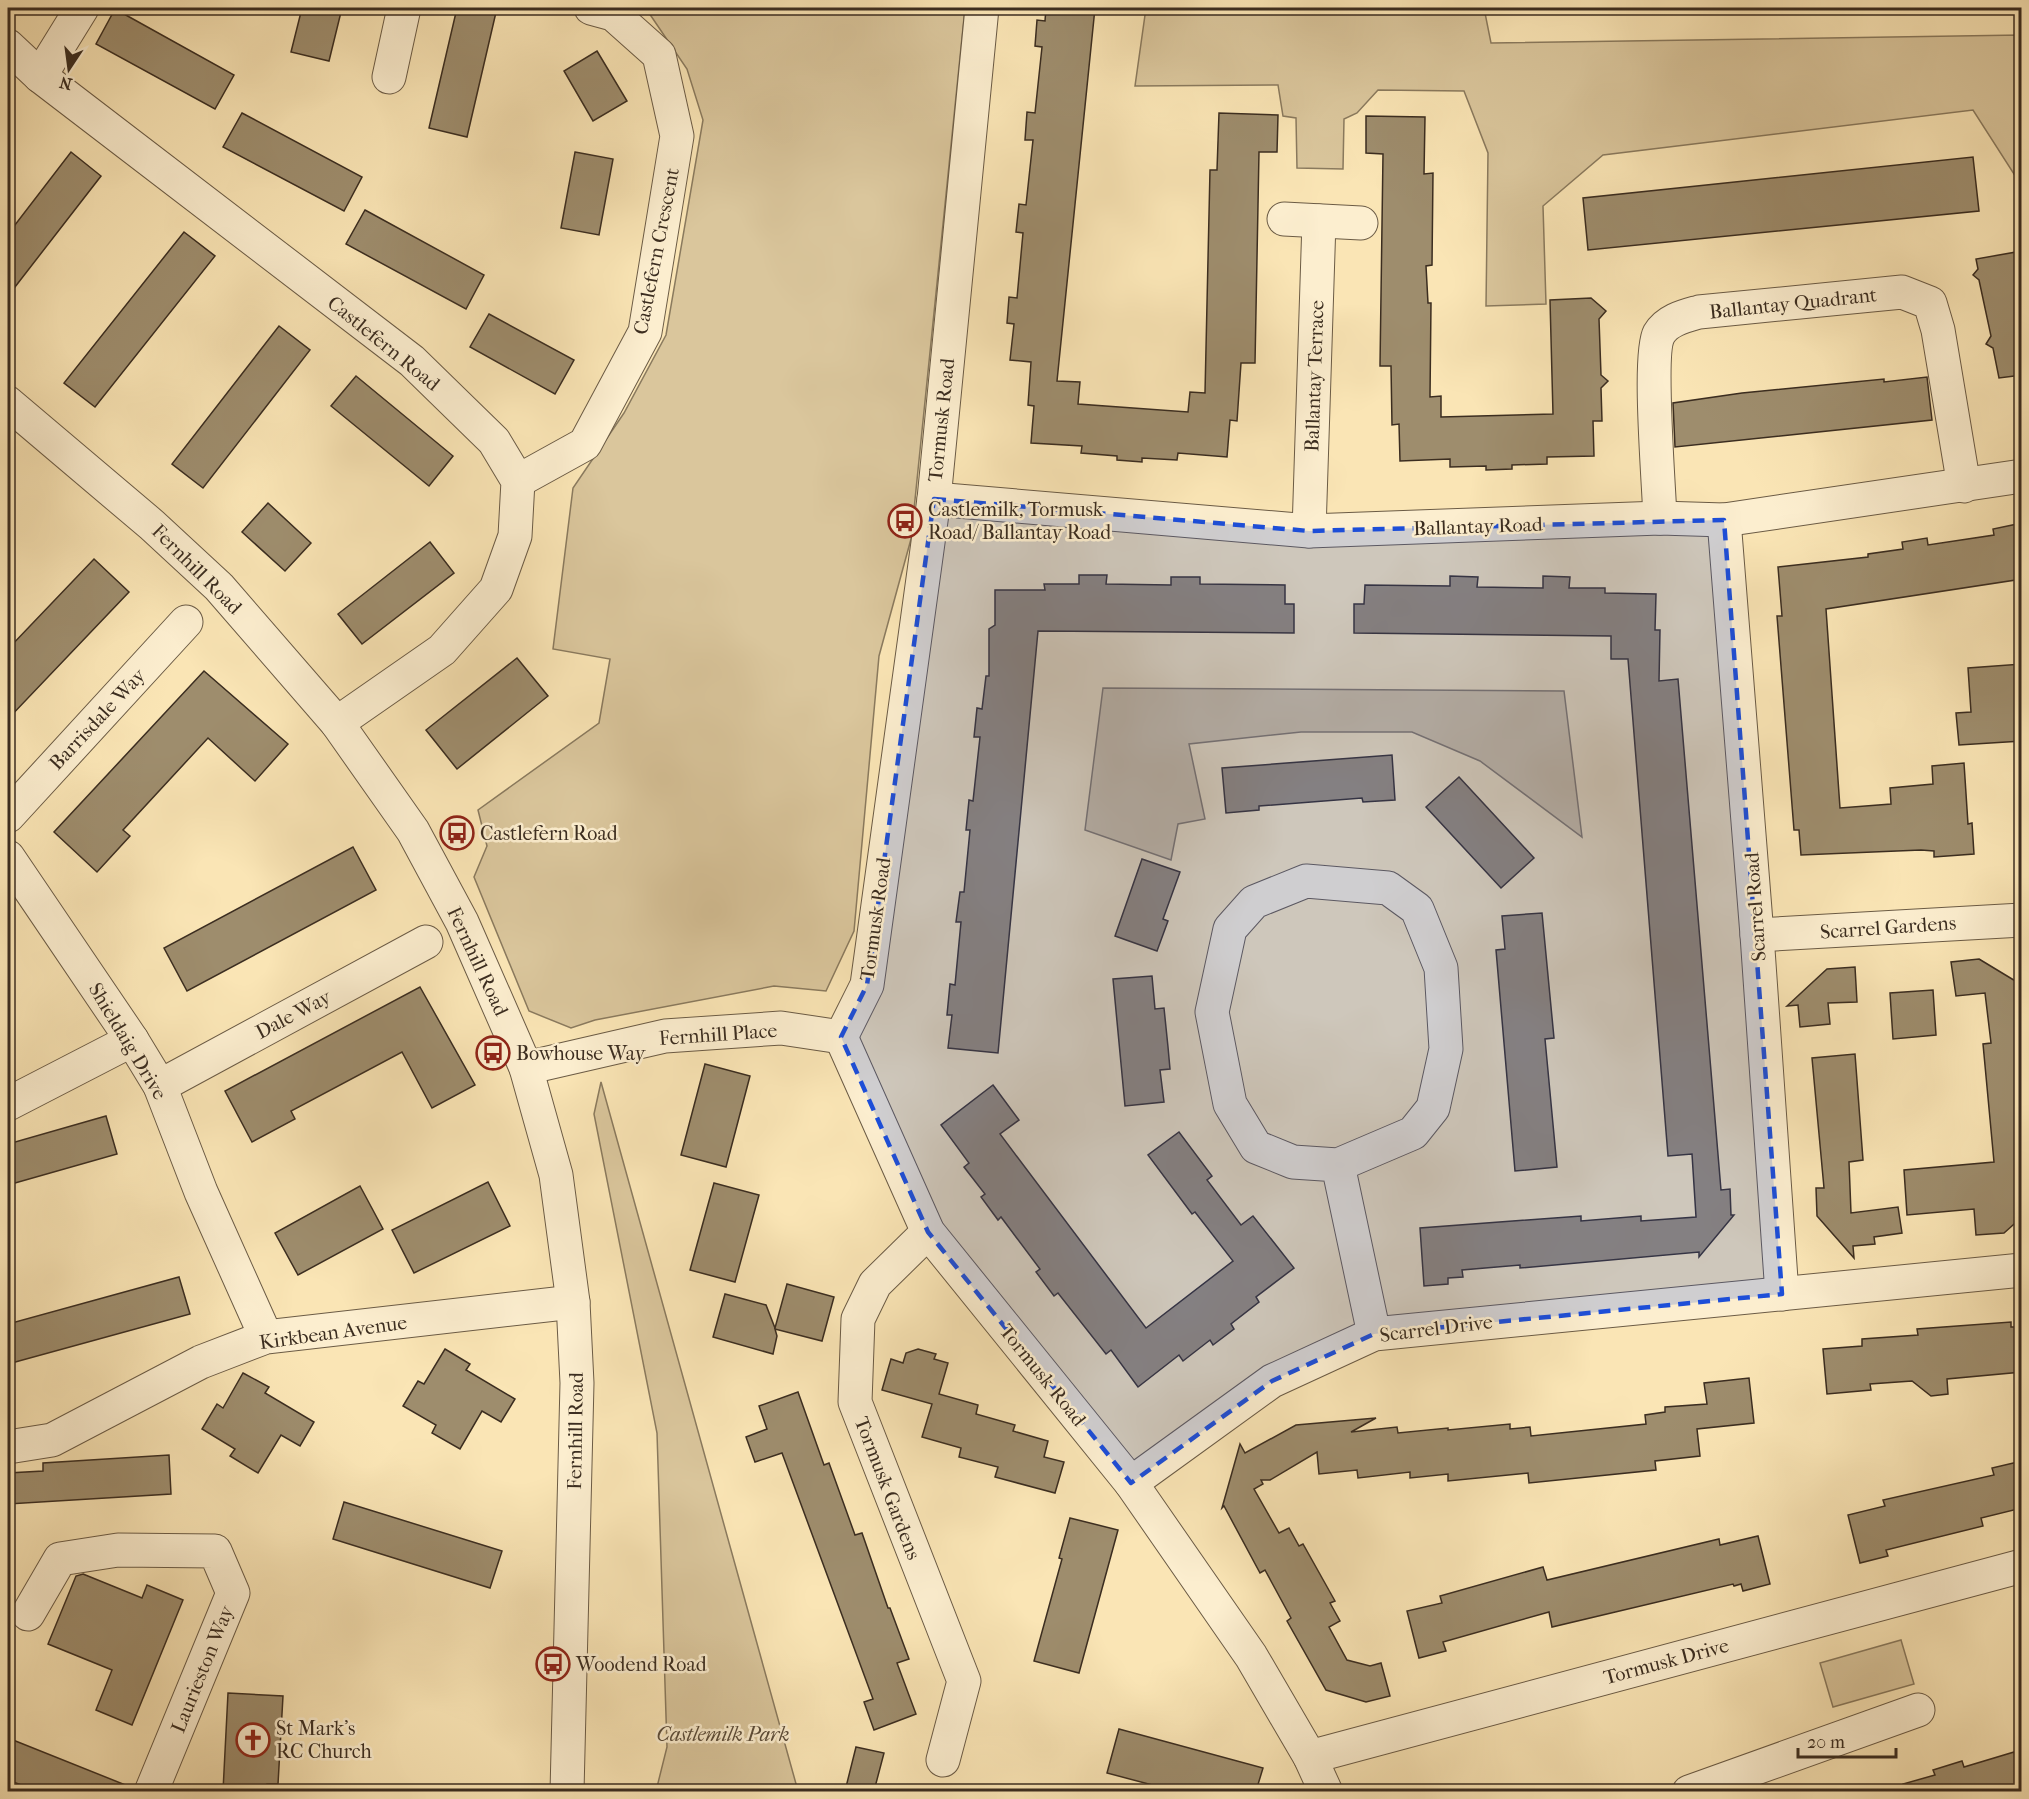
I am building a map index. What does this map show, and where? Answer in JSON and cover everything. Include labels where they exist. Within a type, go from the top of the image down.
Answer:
[{"type":"street","points":[[40,76],[82,8]]},
{"type":"street","points":[[389,76],[404,8]]},
{"type":"street","name":"Castlefern Crescent","points":[[518,481],[585,444],[645,332],[677,136],[659,55],[614,14],[591,8]]},
{"type":"street","name":"Tormusk Road","points":[[982,8],[933,499],[867,985],[841,1037],[927,1232],[1131,1483],[1251,1656],[1310,1757],[1326,1791]]},
{"type":"street","name":"Castlefern Road","points":[[8,46],[40,76],[412,361],[494,441],[518,481]]},
{"type":"street","points":[[1284,219],[1361,223]]},
{"type":"street","name":"Ballantay Terrace","points":[[1309,531],[1319,221]]},
{"type":"street","name":"Ballantay Quadrant","points":[[1660,518],[1654,368],[1659,334],[1676,318],[1699,312],[1902,292],[1930,303],[1938,330],[1964,486]]},
{"type":"street","name":"Fernhill Road","points":[[8,403],[152,525],[219,587],[337,723],[413,831],[462,922],[526,1068],[556,1174],[573,1302],[577,1383],[567,1791]]},
{"type":"street","name":"Ballantay Road","points":[[933,499],[1309,531],[1660,518],[1724,520],[2022,476]]},
{"type":"street","points":[[337,723],[442,650],[496,589],[515,536],[518,481]]},
{"type":"street","name":"Scarrel Road","points":[[1724,520],[1757,935],[1782,1293]]},
{"type":"street","name":"Barrisdale Way","points":[[8,816],[186,622]]},
{"type":"street","name":"Shieldaig Drive","points":[[8,857],[132,1040],[160,1086],[201,1192],[266,1337]]},
{"type":"street","points":[[1306,881],[1388,888],[1417,909],[1442,968],[1446,1049],[1433,1108],[1413,1134],[1338,1165],[1293,1162],[1256,1147],[1230,1104],[1212,1012],[1230,929],[1254,902],[1306,881]]},
{"type":"street","name":"Scarrel Gardens","points":[[1757,935],[2021,917]]},
{"type":"street","name":"Dale Way","points":[[160,1086],[426,942]]},
{"type":"street","name":"Fernhill Place","points":[[526,1068],[665,1035],[782,1028],[841,1037]]},
{"type":"street","points":[[8,1104],[132,1040]]},
{"type":"street","points":[[1338,1165],[1374,1335]]},
{"type":"street","name":"Tormusk Gardens","points":[[927,1232],[875,1284],[858,1319],[855,1402],[964,1681],[943,1760]]},
{"type":"street","points":[[1782,1293],[2022,1270]]},
{"type":"street","name":"Scarrel Drive","points":[[1131,1483],[1272,1381],[1374,1335],[1782,1293]]},
{"type":"street","name":"Kirkbean Avenue","points":[[8,1447],[52,1440],[201,1362],[266,1337],[573,1302]]},
{"type":"street","name":"Laurieston Way","points":[[28,1614],[60,1559],[118,1550],[215,1551],[233,1593],[151,1791]]},
{"type":"street","name":"Tormusk Drive","points":[[1310,1757],[2022,1566]]},
{"type":"street","points":[[1689,1791],[1746,1781],[1918,1710]]},
{"type":"highlighted area","points":[[934,499],[1309,531],[1724,520],[1782,1294],[1374,1334],[1272,1381],[1131,1483],[928,1232],[841,1037],[867,985]]},
{"type":"green space","points":[[654,8],[965,8],[911,539],[879,656],[854,931],[826,991],[774,986],[595,1020],[571,1028],[529,1011],[474,877],[487,846],[478,810],[599,723],[610,659],[553,649],[573,488],[624,413],[666,335],[703,120],[687,69],[649,13]]},
{"type":"green space","points":[[1146,8],[1484,8],[1491,43],[2021,35],[2021,185],[1973,110],[1603,155],[1543,206],[1546,304],[1486,306],[1488,153],[1464,91],[1378,90],[1357,113],[1344,119],[1343,169],[1297,168],[1296,118],[1283,116],[1278,85],[1135,86]]},
{"type":"green space","points":[[1103,688],[1564,691],[1582,837],[1480,761],[1412,732],[1301,732],[1189,744],[1205,819],[1178,824],[1171,860],[1085,830]]},
{"type":"green space","name":"Castlemilk Park","points":[[601,1082],[798,1791],[656,1791],[667,1747],[657,1433],[594,1114]]},
{"type":"green space","points":[[1901,1640],[1914,1684],[1833,1707],[1820,1663]]},
{"type":"building","points":[[302,8],[342,8],[329,61],[291,52]]},
{"type":"building","points":[[457,8],[497,8],[467,137],[429,128]]},
{"type":"building","points":[[1046,8],[1095,8],[1057,381],[1080,382],[1078,404],[1188,412],[1190,392],[1205,393],[1210,170],[1217,170],[1219,113],[1278,115],[1277,152],[1259,152],[1255,363],[1241,363],[1237,421],[1230,420],[1227,457],[1178,453],[1177,460],[1142,458],[1142,462],[1117,460],[1117,456],[1081,453],[1082,446],[1031,443],[1034,406],[1028,405],[1031,362],[1010,360],[1014,324],[1007,323],[1009,297],[1017,298],[1023,233],[1016,232],[1019,204],[1026,205],[1033,140],[1025,140],[1027,112],[1035,113],[1042,47],[1035,46],[1037,20],[1045,21]]},
{"type":"building","points":[[115,9],[234,75],[215,109],[96,44]]},
{"type":"building","points":[[597,51],[627,101],[593,121],[564,71]]},
{"type":"building","points":[[242,113],[362,177],[344,211],[223,147]]},
{"type":"building","points":[[1366,116],[1425,117],[1424,174],[1433,173],[1432,265],[1426,266],[1428,303],[1431,303],[1430,397],[1441,396],[1441,417],[1553,414],[1550,300],[1591,298],[1606,311],[1599,319],[1601,375],[1608,381],[1601,388],[1602,421],[1593,421],[1594,456],[1547,457],[1547,464],[1512,465],[1512,469],[1486,470],[1486,466],[1450,467],[1450,459],[1400,461],[1399,424],[1392,425],[1391,366],[1380,366],[1383,154],[1366,153]]},
{"type":"building","points":[[71,152],[101,176],[8,296],[8,234]]},
{"type":"building","points":[[575,152],[613,159],[599,235],[561,228]]},
{"type":"building","points":[[1973,157],[1979,211],[1588,250],[1583,198]]},
{"type":"building","points":[[365,210],[484,275],[466,309],[346,244]]},
{"type":"building","points":[[184,232],[215,256],[95,407],[64,383]]},
{"type":"building","points":[[2022,251],[2022,375],[1999,378],[1993,348],[1986,344],[1991,336],[1979,280],[1973,275],[1978,269],[1976,259]]},
{"type":"building","points":[[489,314],[574,360],[555,394],[470,347]]},
{"type":"building","points":[[279,326],[310,350],[203,488],[172,464]]},
{"type":"building","points":[[356,376],[453,456],[429,486],[331,406]]},
{"type":"building","points":[[1927,377],[1932,420],[1675,447],[1673,403],[1742,393]]},
{"type":"building","points":[[268,503],[311,543],[285,571],[242,532]]},
{"type":"building","points":[[2022,523],[2022,579],[1826,609],[1840,808],[1891,804],[1890,788],[1933,784],[1932,766],[1964,763],[1968,824],[1972,823],[1974,854],[1934,857],[1934,851],[1921,850],[1801,855],[1799,830],[1794,830],[1777,616],[1782,616],[1778,567],[1868,557],[1868,554],[1903,549],[1902,542],[1927,538],[1928,545],[1994,535],[1993,529]]},
{"type":"building","points":[[430,542],[454,573],[362,644],[338,614]]},
{"type":"building","points":[[94,559],[129,592],[8,719],[8,649]]},
{"type":"building","points":[[1079,575],[1107,575],[1106,584],[1171,585],[1171,577],[1200,577],[1200,584],[1285,585],[1285,604],[1294,604],[1294,633],[1038,631],[998,1053],[948,1048],[952,1015],[947,1015],[950,984],[955,985],[961,922],[956,922],[960,892],[964,892],[970,830],[966,830],[969,800],[973,801],[980,737],[974,737],[977,708],[982,709],[986,676],[989,676],[989,629],[995,625],[995,590],[1045,590],[1044,584],[1079,584]]},
{"type":"building","points":[[1450,576],[1478,577],[1477,587],[1543,588],[1543,576],[1570,577],[1569,588],[1605,588],[1605,593],[1656,594],[1655,630],[1660,630],[1659,681],[1678,679],[1721,1190],[1730,1189],[1731,1215],[1734,1215],[1699,1257],[1699,1252],[1520,1268],[1520,1265],[1462,1270],[1463,1277],[1448,1278],[1448,1284],[1424,1286],[1420,1228],[1581,1216],[1581,1221],[1641,1216],[1641,1221],[1696,1217],[1692,1154],[1668,1156],[1628,659],[1611,659],[1611,636],[1354,633],[1354,604],[1364,604],[1365,585],[1450,586]]},
{"type":"building","points":[[517,658],[548,696],[457,769],[426,730]]},
{"type":"building","points":[[2022,664],[2022,741],[1959,745],[1956,713],[1971,712],[1968,668]]},
{"type":"building","points":[[204,671],[288,744],[255,781],[208,738],[123,830],[130,836],[97,872],[54,832]]},
{"type":"building","points":[[1392,755],[1395,800],[1363,802],[1362,798],[1259,806],[1259,810],[1226,813],[1222,768]]},
{"type":"building","points":[[1459,777],[1534,858],[1501,888],[1426,807]]},
{"type":"building","points":[[353,847],[376,890],[187,991],[164,948]]},
{"type":"building","points":[[1142,859],[1180,872],[1163,919],[1168,921],[1157,951],[1115,936]]},
{"type":"building","points":[[1542,913],[1554,1038],[1545,1039],[1557,1167],[1515,1171],[1496,950],[1505,949],[1502,916]]},
{"type":"building","points":[[1979,959],[2022,985],[2022,988],[2015,989],[2022,1053],[2022,1217],[2004,1233],[1976,1235],[1974,1209],[1907,1215],[1904,1170],[1994,1162],[1983,1044],[1991,1043],[1985,993],[1956,996],[1951,962]]},
{"type":"building","points":[[1855,967],[1857,1002],[1828,1003],[1830,1024],[1800,1027],[1798,1005],[1787,1006],[1827,969]]},
{"type":"building","points":[[1152,976],[1155,1009],[1164,1008],[1168,1047],[1170,1069],[1160,1070],[1164,1102],[1125,1106],[1113,979]]},
{"type":"building","points":[[420,987],[475,1085],[432,1108],[402,1052],[291,1111],[295,1119],[252,1142],[225,1091]]},
{"type":"building","points":[[1933,990],[1936,1035],[1893,1039],[1890,993]]},
{"type":"building","points":[[1855,1054],[1863,1160],[1849,1162],[1851,1213],[1898,1207],[1902,1233],[1874,1237],[1875,1244],[1853,1246],[1854,1258],[1817,1216],[1816,1188],[1824,1188],[1812,1058]]},
{"type":"building","points":[[705,1064],[750,1076],[726,1167],[681,1155]]},
{"type":"building","points":[[993,1085],[1019,1120],[1000,1134],[1146,1328],[1233,1261],[1195,1212],[1192,1214],[1148,1155],[1179,1132],[1212,1176],[1207,1180],[1241,1225],[1253,1216],[1294,1268],[1256,1297],[1259,1302],[1231,1324],[1234,1329],[1213,1345],[1210,1340],[1183,1361],[1179,1355],[1138,1387],[1111,1350],[1106,1354],[1058,1293],[1054,1296],[1036,1272],[1040,1269],[1001,1217],[998,1220],[981,1197],[985,1194],[964,1167],[969,1163],[941,1125]]},
{"type":"building","points":[[106,1116],[117,1154],[8,1185],[8,1144]]},
{"type":"building","points":[[488,1182],[510,1226],[414,1273],[392,1230]]},
{"type":"building","points":[[714,1183],[759,1195],[735,1282],[690,1270]]},
{"type":"building","points":[[360,1186],[383,1229],[298,1275],[275,1233]]},
{"type":"building","points":[[179,1277],[190,1314],[8,1364],[8,1324]]},
{"type":"building","points":[[787,1284],[834,1297],[822,1341],[775,1329],[777,1336],[773,1354],[713,1337],[725,1294],[766,1305],[775,1328]]},
{"type":"building","points":[[2011,1322],[2011,1327],[2022,1327],[2022,1372],[1947,1379],[1948,1394],[1931,1396],[1912,1381],[1870,1384],[1871,1390],[1827,1394],[1823,1349],[1862,1346],[1862,1339],[1918,1335],[1917,1329]]},
{"type":"building","points":[[445,1349],[470,1364],[466,1370],[515,1399],[501,1422],[482,1411],[460,1449],[432,1433],[436,1425],[403,1406],[418,1381],[424,1384]]},
{"type":"building","points":[[918,1349],[936,1354],[934,1359],[948,1363],[939,1394],[978,1405],[976,1414],[1015,1425],[1013,1431],[1048,1441],[1044,1457],[1064,1462],[1055,1493],[995,1477],[998,1467],[959,1457],[961,1448],[922,1437],[932,1404],[882,1390],[891,1359],[903,1363],[906,1353]]},
{"type":"building","points":[[243,1373],[269,1387],[265,1393],[314,1422],[300,1446],[281,1435],[258,1473],[230,1456],[235,1449],[202,1429],[217,1404],[223,1408]]},
{"type":"building","points":[[1749,1378],[1754,1423],[1697,1429],[1700,1456],[1655,1461],[1656,1470],[1529,1483],[1528,1473],[1448,1481],[1448,1474],[1410,1478],[1410,1472],[1358,1478],[1357,1470],[1319,1474],[1317,1452],[1270,1480],[1261,1480],[1263,1484],[1254,1489],[1279,1533],[1289,1528],[1299,1546],[1303,1544],[1335,1601],[1330,1603],[1340,1621],[1329,1627],[1347,1660],[1370,1666],[1381,1663],[1390,1696],[1366,1702],[1326,1690],[1287,1621],[1291,1618],[1265,1570],[1260,1573],[1224,1506],[1222,1508],[1240,1444],[1245,1453],[1296,1425],[1376,1418],[1351,1432],[1397,1427],[1398,1433],[1510,1424],[1510,1429],[1530,1427],[1531,1436],[1646,1424],[1645,1415],[1665,1412],[1665,1407],[1707,1404],[1704,1383]]},
{"type":"building","points":[[798,1392],[824,1465],[829,1463],[855,1535],[862,1533],[888,1608],[890,1608],[909,1659],[897,1663],[916,1714],[874,1730],[864,1702],[873,1699],[782,1453],[755,1462],[746,1437],[767,1429],[759,1406]]},
{"type":"building","points":[[169,1455],[171,1494],[8,1504],[8,1473],[43,1471],[43,1463]]},
{"type":"building","points":[[2022,1461],[2022,1508],[1981,1518],[1983,1526],[1886,1550],[1888,1556],[1860,1563],[1848,1515],[1885,1506],[1883,1500],[1994,1475],[1992,1468]]},
{"type":"building","points":[[344,1502],[502,1551],[490,1588],[333,1539]]},
{"type":"building","points":[[1070,1518],[1118,1530],[1079,1673],[1034,1661],[1062,1559],[1059,1558]]},
{"type":"building","points":[[1758,1536],[1770,1584],[1743,1591],[1741,1584],[1734,1586],[1733,1584],[1552,1627],[1549,1612],[1443,1642],[1446,1651],[1419,1658],[1407,1611],[1442,1603],[1440,1596],[1543,1567],[1547,1580],[1719,1539],[1720,1545]]},
{"type":"building","points":[[83,1574],[142,1598],[147,1585],[183,1600],[132,1725],[96,1710],[112,1670],[48,1644],[76,1576]]},
{"type":"building","name":"St Mark's RC Church","points":[[228,1693],[283,1696],[278,1784],[267,1784],[267,1791],[223,1791]]},
{"type":"building","points":[[1119,1729],[1263,1768],[1256,1791],[1175,1791],[1107,1773]]},
{"type":"building","points":[[8,1738],[133,1788],[133,1791],[37,1791],[8,1780]]},
{"type":"building","points":[[856,1747],[884,1753],[874,1791],[845,1791]]},
{"type":"building","points":[[2014,1752],[2022,1778],[2022,1791],[1904,1791],[1903,1784],[1935,1775],[1933,1770],[1962,1761],[1964,1767]]},
{"type":"place","name":"Castlemilk, Tormusk Road/ Ballantay Road","points":[[905,521]]},
{"type":"place","name":"Castlefern Road","points":[[457,833]]},
{"type":"place","name":"Bowhouse Way","points":[[493,1053]]},
{"type":"place","name":"Woodend Road","points":[[553,1664]]},
{"type":"place","name":"St Mark's RC Church","points":[[253,1740]]}]
